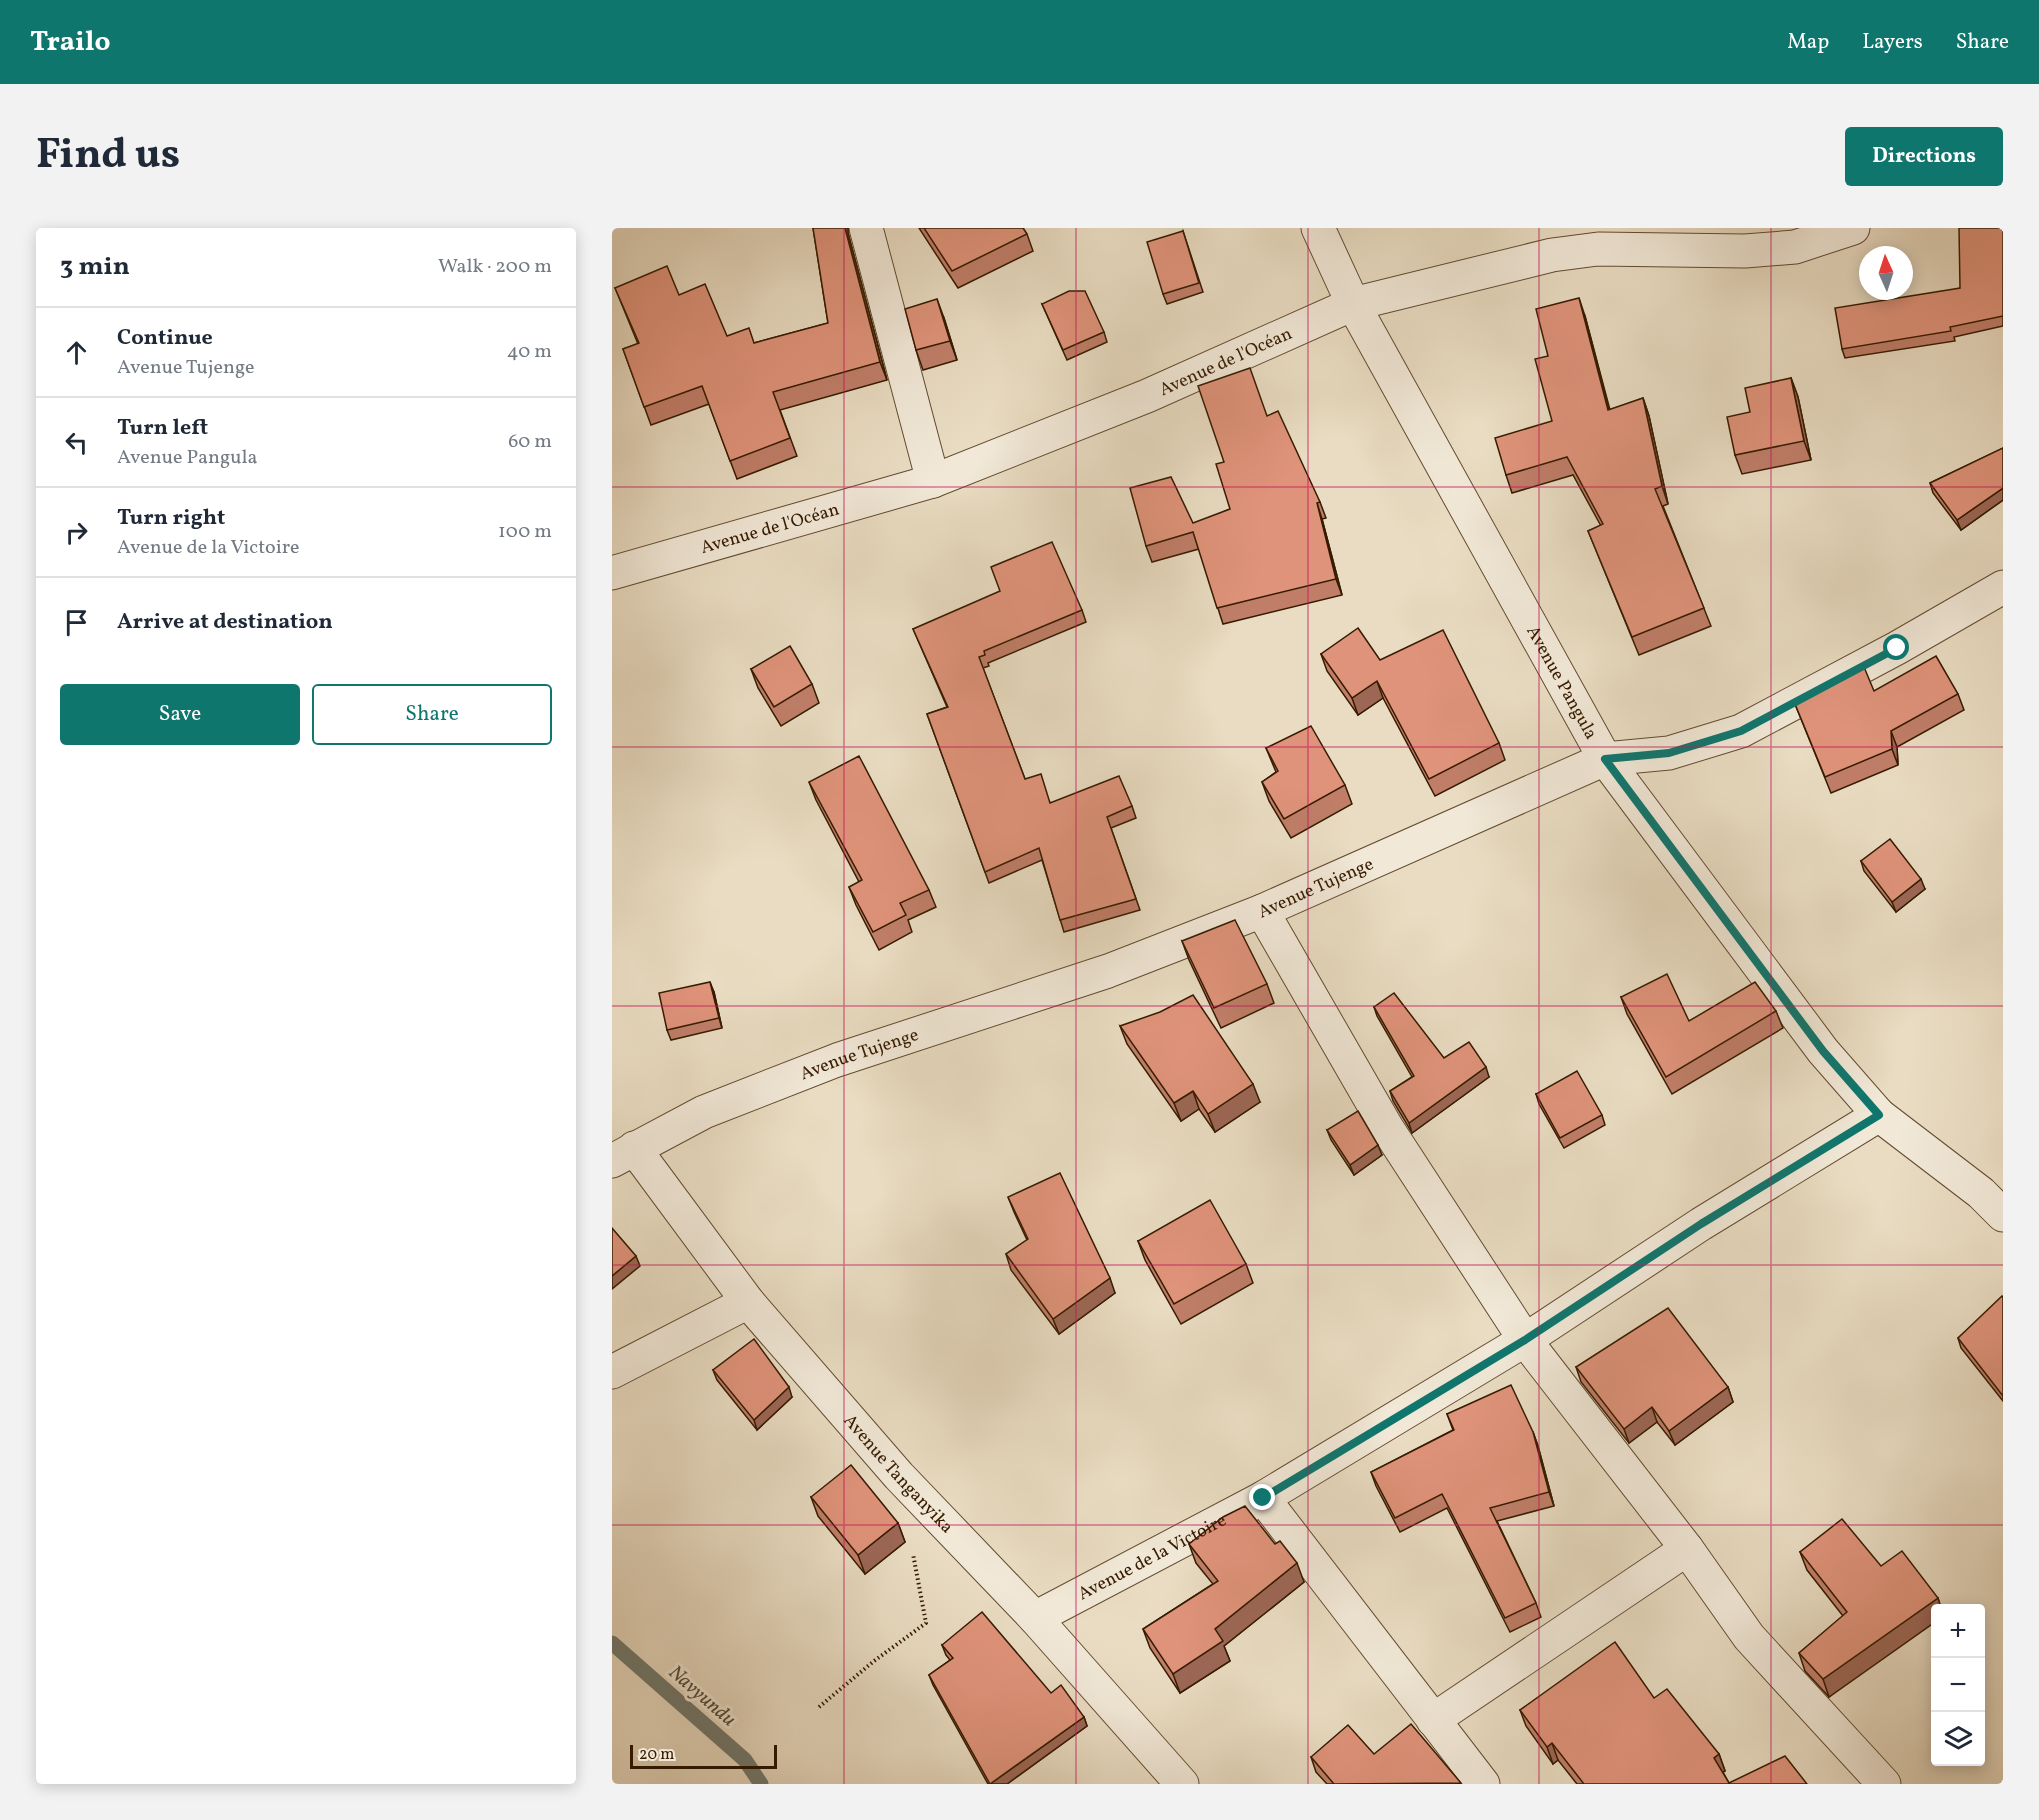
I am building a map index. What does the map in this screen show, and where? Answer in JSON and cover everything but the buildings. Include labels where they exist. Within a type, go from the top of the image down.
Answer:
[{"type":"street","points":[[866,228],[933,481]]},
{"type":"street","name":"Avenue Pangula","points":[[1318,228],[1353,304],[1605,759],[1823,1051],[1879,1115],[1981,1193],[2003,1215]]},
{"type":"street","name":"Avenue de l'Océan","points":[[612,573],[933,481],[1147,396],[1353,304],[1551,255],[1598,249],[1745,251],[1775,249],[1795,247],[1853,228]]},
{"type":"street","name":"Avenue Tujenge","points":[[623,1154],[704,1112],[837,1060],[1108,971],[1262,911],[1605,759],[1669,753],[1741,731],[1897,648],[2003,587]]},
{"type":"street","points":[[1262,911],[1387,1128],[1525,1340],[1687,1549],[1749,1637],[1884,1784]]},
{"type":"street","name":"Avenue de la Victoire","points":[[1035,1618],[1263,1498],[1525,1340],[1701,1224],[1879,1115]]},
{"type":"street","name":"Avenue Tanganyika","points":[[623,1154],[899,1476],[1035,1618],[1182,1784]]},
{"type":"street","points":[[612,1372],[748,1302]]},
{"type":"street","points":[[1263,1498],[1483,1784]]},
{"type":"street","points":[[1433,1720],[1687,1549]]},
{"type":"path","points":[[819,1707],[874,1661],[926,1623],[911,1544]]},
{"type":"waterway","name":"Navyundu","points":[[612,1643],[745,1760],[761,1784]]},
{"type":"route","points":[[1263,1498],[1525,1340],[1701,1224],[1879,1115],[1823,1051],[1605,759],[1669,753],[1741,731],[1897,648]]}]
